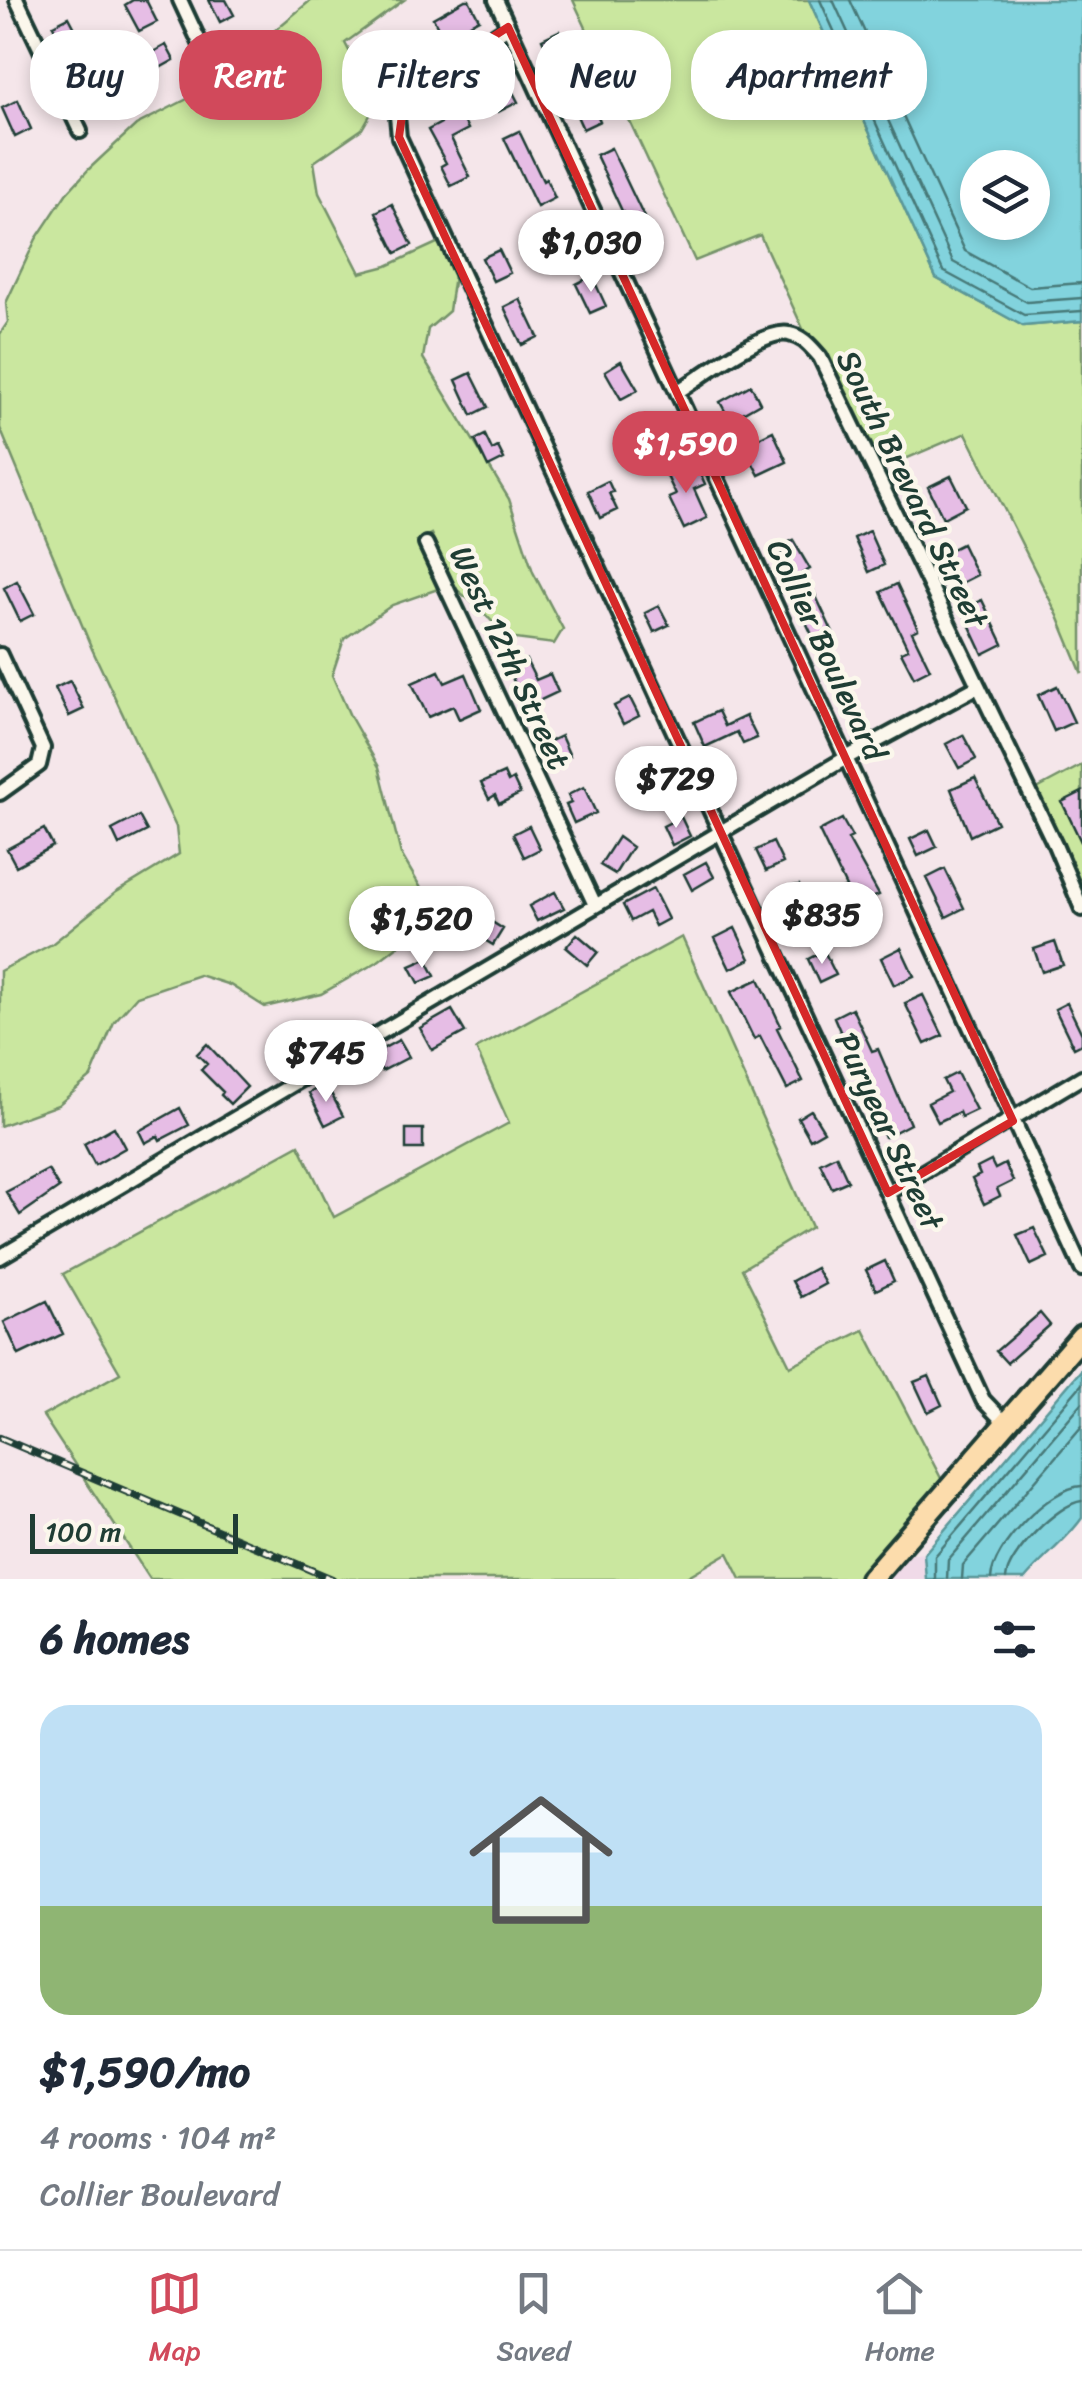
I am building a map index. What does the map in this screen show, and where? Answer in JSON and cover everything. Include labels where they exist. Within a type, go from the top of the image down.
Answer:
[{"type":"main road","points":[[871,1579],[1082,1336]]},
{"type":"street","points":[[17,0],[80,131]]},
{"type":"street","points":[[180,0],[194,30]]},
{"type":"street","name":"Collier Boulevard","points":[[496,0],[1082,1269]]},
{"type":"street","name":"Puryear Street","points":[[508,28],[404,94],[396,116],[399,137],[984,1400],[1006,1424]]},
{"type":"street","name":"South Brevard Street","points":[[678,392],[757,342],[784,332],[805,340],[820,358],[1055,845],[1082,909]]},
{"type":"street","name":"West 12th Street","points":[[426,544],[595,905]]},
{"type":"street","points":[[0,654],[43,748],[39,764],[0,793]]},
{"type":"street","points":[[0,1257],[846,758],[977,687]]},
{"type":"street","points":[[888,1194],[1082,1077]]},
{"type":"highlighted area","points":[[508,27],[677,392],[1013,1121],[888,1193],[399,137],[405,94]]},
{"type":"shaded area","points":[[904,1552],[924,1554],[926,1579],[881,1579]]},
{"type":"green space","points":[[311,0],[404,0],[363,30],[342,30],[342,120],[367,120],[362,129],[314,162],[319,193],[360,273],[387,266],[439,242],[454,275],[449,311],[428,329],[423,358],[509,499],[533,572],[563,629],[554,644],[508,638],[456,589],[431,534],[417,541],[438,589],[392,605],[344,639],[332,675],[379,767],[401,854],[428,900],[415,933],[377,962],[321,994],[265,1007],[230,985],[199,975],[137,996],[114,1022],[91,1077],[58,1105],[0,1126],[0,971],[52,944],[115,893],[179,854],[176,827],[92,649],[0,428],[0,334],[8,322],[6,303],[36,239],[66,194],[136,125],[159,120],[159,113],[179,103],[179,120],[322,120],[322,30],[275,30]]},
{"type":"green space","points":[[573,0],[809,0],[823,30],[691,30],[691,120],[864,120],[936,278],[1023,326],[1082,321],[1082,674],[1058,616],[966,433],[882,469],[827,354],[804,331],[760,235],[695,261],[629,120],[671,120],[671,30],[587,30]]},
{"type":"green space","points":[[1082,765],[1082,889],[1037,789]]},
{"type":"green space","points":[[682,937],[811,1227],[742,1269],[790,1366],[864,1330],[944,1484],[862,1579],[741,1579],[728,1553],[683,1579],[150,1579],[43,1416],[120,1373],[63,1274],[299,1145],[334,1217],[509,1123],[476,1049]]},
{"type":"water","points":[[809,0],[1082,0],[1082,321],[1023,326],[936,278],[864,120],[927,120],[927,30],[823,30]]},
{"type":"water","points":[[1082,1369],[1082,1518],[1025,1579],[926,1579],[924,1554]]},
{"type":"building","points":[[133,0],[146,0],[157,22],[138,30],[125,5]]},
{"type":"building","points":[[209,0],[226,0],[234,15],[220,22]]},
{"type":"building","points":[[469,0],[479,19],[459,30],[440,30],[433,18]]},
{"type":"building","points":[[69,17],[76,30],[55,30],[53,25]]},
{"type":"building","points":[[166,45],[174,60],[159,68],[159,49]]},
{"type":"building","points":[[18,100],[31,129],[15,137],[2,108]]},
{"type":"building","points":[[464,120],[468,129],[451,138],[470,177],[451,186],[441,166],[446,163],[428,130],[443,122]]},
{"type":"building","points":[[579,120],[600,120],[600,121],[583,129]]},
{"type":"building","points":[[519,131],[555,198],[537,207],[504,138]]},
{"type":"building","points":[[611,148],[652,234],[636,241],[596,155]]},
{"type":"building","points":[[392,204],[412,245],[396,253],[376,212]]},
{"type":"building","points":[[499,250],[510,273],[493,281],[482,258]]},
{"type":"building","points":[[592,276],[606,306],[590,313],[576,284]]},
{"type":"building","points":[[520,299],[538,337],[522,345],[504,307]]},
{"type":"building","points":[[621,361],[638,390],[621,399],[605,371]]},
{"type":"building","points":[[471,373],[488,407],[472,415],[456,380]]},
{"type":"building","points":[[751,385],[760,403],[730,420],[720,402]]},
{"type":"building","points":[[773,431],[787,462],[759,475],[751,460],[745,463],[738,448]]},
{"type":"building","points":[[485,435],[492,450],[498,447],[504,459],[488,467],[475,440]]},
{"type":"building","points":[[682,464],[688,478],[700,473],[705,484],[694,489],[707,518],[684,529],[669,498],[676,495],[665,472]]},
{"type":"building","points":[[951,476],[966,506],[943,518],[928,487]]},
{"type":"building","points":[[608,481],[617,510],[600,518],[588,491]]},
{"type":"building","points":[[869,531],[884,565],[869,572],[854,538]]},
{"type":"building","points":[[793,540],[810,569],[792,579],[779,548]]},
{"type":"building","points":[[962,544],[977,575],[959,584],[944,553]]},
{"type":"building","points":[[17,581],[34,614],[20,621],[4,588]]},
{"type":"building","points":[[897,584],[918,629],[912,632],[930,669],[914,677],[901,652],[908,649],[881,592]]},
{"type":"building","points":[[814,592],[833,633],[815,641],[796,601]]},
{"type":"building","points":[[982,600],[1003,644],[983,654],[962,609]]},
{"type":"building","points":[[659,606],[669,625],[654,632],[645,613]]},
{"type":"building","points":[[526,660],[536,680],[550,674],[558,692],[526,707],[508,669]]},
{"type":"building","points":[[439,671],[445,683],[466,674],[481,709],[459,719],[453,706],[428,717],[412,683]]},
{"type":"building","points":[[70,681],[84,709],[69,716],[55,688]]},
{"type":"building","points":[[1057,686],[1074,722],[1054,731],[1038,695]]},
{"type":"building","points":[[630,698],[639,716],[623,724],[614,706]]},
{"type":"building","points":[[718,711],[725,726],[746,716],[757,738],[743,744],[737,732],[705,747],[694,722]]},
{"type":"building","points":[[963,735],[976,759],[959,768],[946,744]]},
{"type":"building","points":[[561,736],[570,756],[554,764],[544,744]]},
{"type":"building","points":[[657,756],[665,774],[649,782],[640,764]]},
{"type":"building","points":[[504,773],[508,782],[513,779],[520,794],[499,804],[495,795],[489,799],[481,783]]},
{"type":"building","points":[[975,778],[997,823],[970,836],[951,789]]},
{"type":"building","points":[[584,787],[596,813],[574,823],[566,805],[571,803],[568,795]]},
{"type":"building","points":[[1082,792],[1082,844],[1062,802]]},
{"type":"building","points":[[139,816],[147,831],[119,845],[112,830]]},
{"type":"building","points":[[681,817],[690,836],[672,845],[663,826]]},
{"type":"building","points":[[842,819],[852,837],[848,839],[879,895],[851,907],[842,889],[846,887],[819,831]]},
{"type":"building","points":[[529,826],[540,849],[524,857],[513,834]]},
{"type":"building","points":[[44,829],[53,846],[16,866],[7,849]]},
{"type":"building","points":[[929,830],[937,847],[918,856],[910,839]]},
{"type":"building","points":[[618,837],[632,847],[615,874],[600,865]]},
{"type":"building","points":[[773,842],[783,863],[766,871],[756,850]]},
{"type":"building","points":[[706,862],[714,877],[692,890],[684,874]]},
{"type":"building","points":[[945,869],[964,908],[946,917],[927,878]]},
{"type":"building","points":[[799,885],[806,924],[791,926],[784,888]]},
{"type":"building","points":[[653,889],[668,919],[655,926],[648,912],[631,921],[623,905]]},
{"type":"building","points":[[555,892],[564,908],[537,921],[529,906]]},
{"type":"building","points":[[462,903],[503,929],[493,945],[452,920]]},
{"type":"building","points":[[735,928],[750,959],[730,969],[715,938]]},
{"type":"building","points":[[577,934],[598,952],[587,965],[566,947]]},
{"type":"building","points":[[1055,942],[1063,965],[1042,972],[1034,949]]},
{"type":"building","points":[[901,948],[914,976],[894,985],[881,958]]},
{"type":"building","points":[[824,951],[836,975],[819,983],[808,959]]},
{"type":"building","points":[[426,959],[435,976],[419,983],[410,966]]},
{"type":"building","points":[[759,979],[803,1081],[787,1089],[760,1036],[754,1039],[731,992]]},
{"type":"building","points":[[923,995],[943,1036],[925,1044],[905,1003]]},
{"type":"building","points":[[1067,1003],[1082,1034],[1082,1044],[1074,1048],[1055,1009]]},
{"type":"building","points":[[852,1008],[872,1051],[878,1049],[910,1124],[885,1137],[834,1017]]},
{"type":"building","points":[[452,1010],[465,1032],[432,1050],[420,1028]]},
{"type":"building","points":[[302,1037],[311,1054],[285,1068],[275,1051]]},
{"type":"building","points":[[399,1040],[409,1057],[382,1071],[373,1054]]},
{"type":"building","points":[[207,1044],[247,1087],[230,1104],[201,1070],[207,1064],[197,1054]]},
{"type":"building","points":[[957,1073],[976,1110],[961,1117],[959,1112],[938,1122],[928,1103],[949,1092],[943,1080]]},
{"type":"building","points":[[326,1084],[343,1116],[325,1125],[309,1093]]},
{"type":"building","points":[[180,1108],[189,1125],[145,1143],[139,1131]]},
{"type":"building","points":[[811,1110],[824,1131],[810,1139],[798,1118]]},
{"type":"building","points":[[114,1127],[125,1148],[95,1165],[84,1144]]},
{"type":"building","points":[[406,1129],[423,1129],[423,1149],[406,1149]]},
{"type":"building","points":[[836,1155],[848,1181],[832,1188],[820,1163]]},
{"type":"building","points":[[991,1161],[995,1169],[1005,1164],[1013,1181],[997,1189],[1000,1196],[984,1204],[972,1179],[980,1175],[977,1168]]},
{"type":"building","points":[[48,1170],[59,1188],[20,1215],[6,1192]]},
{"type":"building","points":[[1034,1228],[1048,1257],[1031,1265],[1017,1235]]},
{"type":"building","points":[[885,1261],[894,1281],[876,1290],[866,1270]]},
{"type":"building","points":[[816,1268],[825,1284],[801,1297],[792,1281]]},
{"type":"building","points":[[47,1301],[63,1334],[19,1355],[4,1322]]},
{"type":"building","points":[[1040,1313],[1050,1325],[1007,1363],[996,1351]]},
{"type":"building","points":[[929,1376],[942,1405],[928,1412],[914,1382]]},
{"type":"railway","points":[[0,1438],[332,1579]]}]
